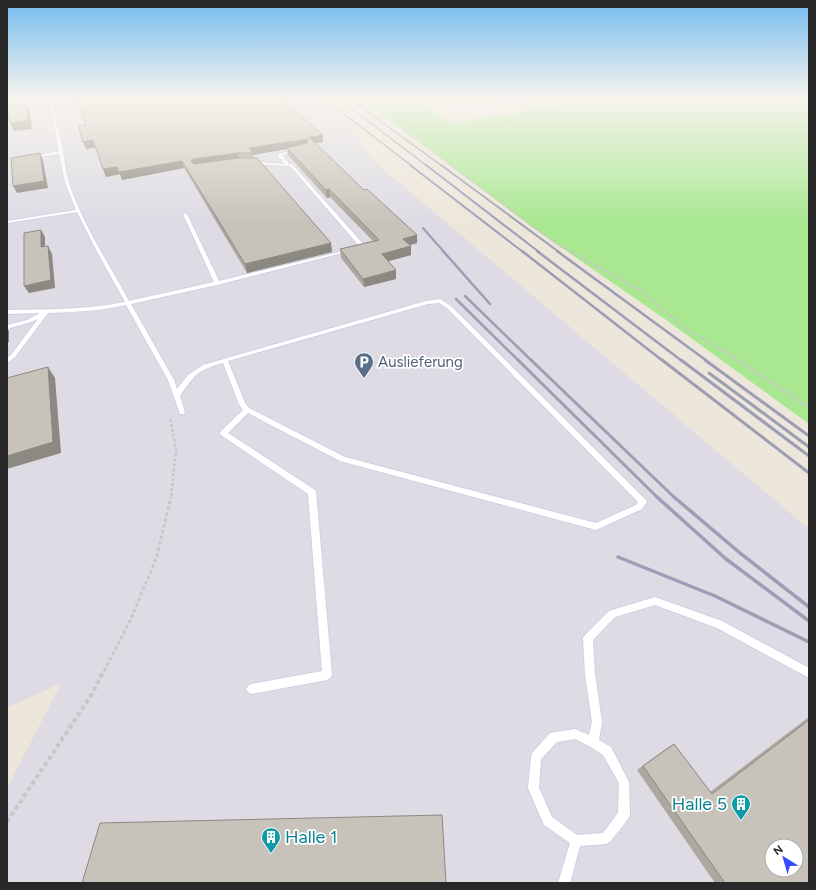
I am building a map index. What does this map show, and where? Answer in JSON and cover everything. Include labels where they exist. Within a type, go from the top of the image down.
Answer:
[{"type":"lane","points":[[59,140],[67,182],[78,211],[170,380],[182,412]]},
{"type":"lane","points":[[7,312],[46,312],[104,308],[127,301],[217,283],[365,247],[291,165],[279,155],[301,149]]},
{"type":"lane","points":[[31,157],[62,152]]},
{"type":"lane","points":[[245,163],[287,163]]},
{"type":"lane","points":[[7,222],[78,211]]},
{"type":"lane","points":[[185,214],[217,283]]},
{"type":"lane","points":[[176,396],[190,376],[206,366],[428,302],[440,301],[450,307],[643,502],[639,507],[596,528],[343,459],[247,410],[242,404],[225,361]]},
{"type":"lane","points":[[7,327],[28,321],[46,312]]},
{"type":"lane","points":[[7,361],[13,356],[46,312]]},
{"type":"lane","points":[[247,410],[223,433],[312,492],[327,675],[251,689]]},
{"type":"lane","points":[[593,742],[597,722],[590,674],[588,638],[612,614],[655,601],[719,624],[809,673]]},
{"type":"lane","points":[[575,734],[593,742],[607,751],[624,782],[624,815],[606,838],[576,841],[548,821],[533,788],[536,757],[554,737],[575,734]]},
{"type":"lane","points":[[564,883],[576,841]]},
{"type":"path","points":[[415,140],[557,244],[643,292],[684,327],[739,360],[809,408]]},
{"type":"path","points":[[7,822],[92,694],[130,621],[156,559],[171,497],[176,460],[176,449],[170,419]]},
{"type":"shaded area","points":[[7,140],[359,140],[378,165],[809,529],[809,883],[7,883],[7,789],[61,683],[7,708]]},
{"type":"green space","points":[[416,140],[809,140],[809,424],[665,319],[536,230]]},
{"type":"building","points":[[82,140],[305,140],[249,148],[253,153],[238,153],[194,159],[191,161],[194,164],[238,158],[257,158],[331,243],[245,264],[182,161],[119,172],[117,167],[103,169],[93,140],[83,142]]},
{"type":"building","points":[[308,140],[312,140],[364,190],[367,189],[417,235],[403,239],[411,246],[382,254],[396,270],[363,279],[340,249],[379,240],[329,189],[326,190],[287,148],[307,143]]},
{"type":"building","points":[[40,153],[44,181],[13,186],[11,158]]},
{"type":"building","points":[[41,230],[41,247],[48,246],[51,280],[24,286],[24,233]]},
{"type":"building","points":[[48,367],[53,442],[7,456],[7,378]]},
{"type":"building","name":"Halle 5","points":[[809,720],[809,883],[725,883],[643,766],[674,744],[712,794]]},
{"type":"building","name":"Halle 1","points":[[442,815],[446,883],[82,883],[100,823]]},
{"type":"railway","points":[[377,140],[412,166]]},
{"type":"railway","points":[[392,140],[427,166]]},
{"type":"railway","points":[[406,140],[442,166]]},
{"type":"railway","points":[[410,165],[523,252]]},
{"type":"railway","points":[[426,165],[539,252]]},
{"type":"railway","points":[[441,165],[559,252]]},
{"type":"railway","points":[[423,228],[444,252]]},
{"type":"railway","points":[[443,251],[490,304]]},
{"type":"railway","points":[[522,251],[663,361]]},
{"type":"railway","points":[[537,251],[682,361]]},
{"type":"railway","points":[[557,251],[707,361]]},
{"type":"railway","points":[[465,296],[532,361]]},
{"type":"railway","points":[[456,299],[519,361]]},
{"type":"railway","points":[[518,360],[658,498]]},
{"type":"railway","points":[[531,360],[675,498]]},
{"type":"railway","points":[[662,360],[809,473]]},
{"type":"railway","points":[[681,360],[809,456]]},
{"type":"railway","points":[[705,360],[809,436]]},
{"type":"railway","points":[[709,373],[809,447]]},
{"type":"railway","points":[[657,497],[726,559],[809,621]]},
{"type":"railway","points":[[674,497],[740,553],[809,607]]},
{"type":"railway","points":[[618,557],[715,596],[809,642]]},
{"type":"place","name":"Auslieferung","points":[[364,379]]},
{"type":"place","name":"Halle 5","points":[[741,821]]},
{"type":"place","name":"Halle 1","points":[[271,854]]}]
